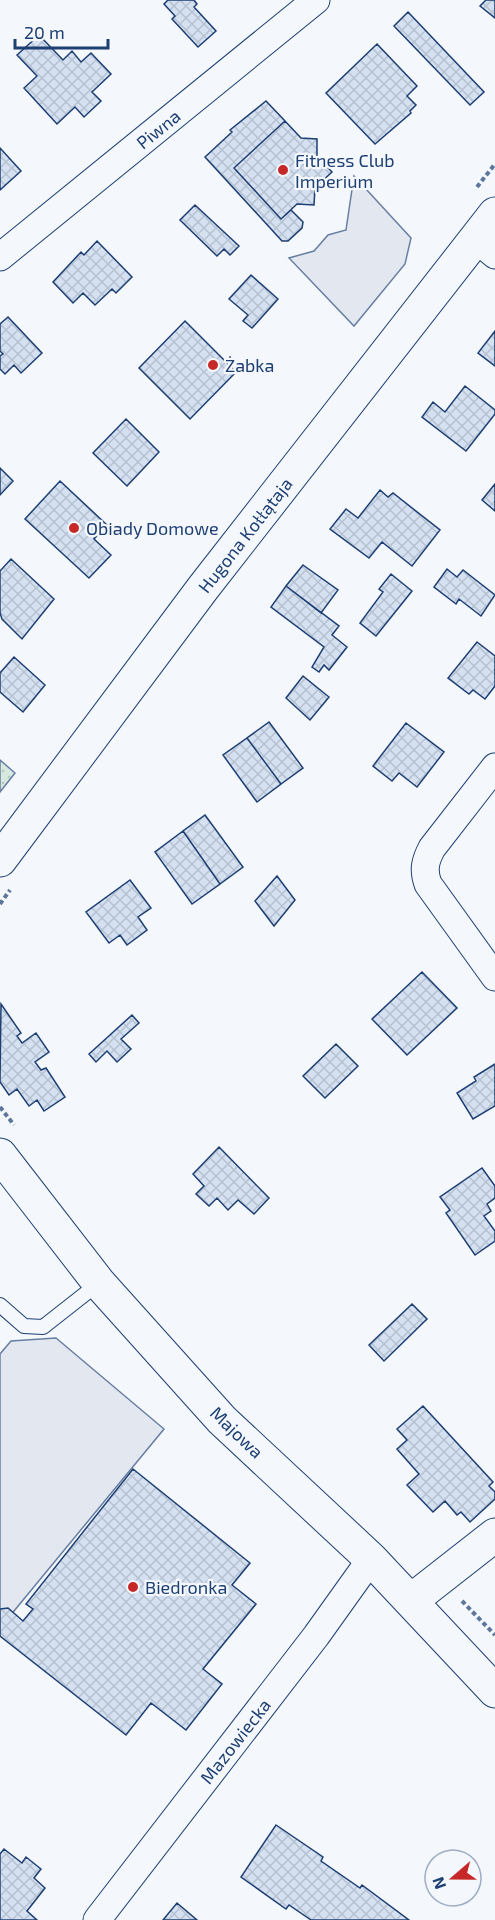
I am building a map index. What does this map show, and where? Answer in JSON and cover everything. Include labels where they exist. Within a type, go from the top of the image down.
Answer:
[{"type":"street","name":"Piwna","points":[[0,257],[316,0]]},
{"type":"street","name":"Hugona Kołłątaja","points":[[0,860],[203,588],[485,247],[495,214]]},
{"type":"street","points":[[495,767],[432,848],[425,860],[424,873],[428,884],[495,977]]},
{"type":"street","name":"Majowa","points":[[0,1155],[99,1283],[222,1420],[371,1558],[495,1691]]},
{"type":"street","points":[[412,1600],[495,1535]]},
{"type":"street","name":"Mazowiecka","points":[[97,1920],[316,1636],[371,1558]]},
{"type":"lane","points":[[0,1305],[24,1326],[43,1327],[99,1283]]},
{"type":"path","points":[[440,1578],[495,1635]]},
{"type":"shaded area","points":[[354,176],[411,238],[405,264],[354,326],[289,258],[314,251],[328,235],[346,230]]},
{"type":"shaded area","points":[[0,760],[15,773],[0,792]]},
{"type":"shaded area","points":[[56,1338],[164,1429],[0,1628],[0,1354],[11,1341]]},
{"type":"building","points":[[168,0],[194,0],[197,4],[194,7],[216,31],[198,47],[172,19],[175,16],[164,4]]},
{"type":"building","points":[[486,0],[495,0],[495,18],[480,6]]},
{"type":"building","points":[[408,12],[484,92],[470,105],[394,26]]},
{"type":"building","points":[[39,35],[63,60],[72,51],[81,62],[91,53],[111,74],[92,92],[101,101],[84,117],[75,107],[57,124],[24,88],[37,76],[17,55]]},
{"type":"building","points":[[377,44],[417,86],[407,96],[416,105],[410,111],[411,113],[375,144],[326,93]]},
{"type":"building","points":[[266,101],[285,121],[234,168],[281,219],[291,210],[303,222],[302,228],[288,241],[282,241],[205,157],[232,132],[230,130]]},
{"type":"building","name":"Fitness Club Imperium","points":[[285,121],[301,138],[317,139],[317,156],[332,172],[315,188],[314,205],[297,204],[281,219],[234,168]]},
{"type":"building","points":[[0,148],[21,171],[0,190]]},
{"type":"building","points":[[195,205],[239,246],[230,255],[224,249],[217,256],[180,220]]},
{"type":"building","points":[[97,241],[132,277],[116,293],[112,289],[95,305],[83,293],[73,303],[53,282],[81,252],[84,255]]},
{"type":"building","points":[[251,275],[278,299],[252,328],[243,321],[248,315],[229,299]]},
{"type":"building","points":[[8,317],[42,353],[21,373],[14,365],[5,374],[0,369],[0,356],[3,354],[0,351],[0,324]]},
{"type":"building","points":[[185,321],[236,372],[190,419],[139,368]]},
{"type":"building","points":[[495,331],[495,366],[478,353]]},
{"type":"building","points":[[465,386],[495,410],[495,414],[466,451],[422,417],[433,402],[445,412]]},
{"type":"building","points":[[126,419],[159,452],[127,486],[93,453]]},
{"type":"building","points":[[0,468],[13,481],[0,495]]},
{"type":"building","points":[[60,481],[107,525],[94,539],[111,555],[89,578],[25,519]]},
{"type":"building","points":[[495,484],[495,511],[482,500]]},
{"type":"building","points":[[380,490],[388,497],[393,493],[440,530],[412,566],[382,542],[369,558],[330,529],[346,509],[358,518]]},
{"type":"building","points":[[11,559],[54,599],[22,639],[2,619],[0,613],[0,571]]},
{"type":"building","points":[[303,565],[338,590],[321,613],[286,586]]},
{"type":"building","points":[[447,569],[457,577],[463,570],[495,595],[481,616],[459,599],[456,604],[434,587]]},
{"type":"building","points":[[391,574],[412,591],[376,636],[360,623],[383,592],[379,589]]},
{"type":"building","points":[[286,586],[339,626],[332,635],[347,647],[329,670],[324,665],[319,672],[312,667],[324,647],[271,607]]},
{"type":"building","points":[[477,642],[495,656],[495,686],[485,699],[473,690],[469,694],[448,678]]},
{"type":"building","points":[[14,657],[45,685],[23,712],[0,692],[0,673]]},
{"type":"building","points":[[303,676],[329,697],[310,720],[286,698]]},
{"type":"building","points":[[269,722],[303,768],[281,784],[247,738]]},
{"type":"building","points":[[406,723],[444,752],[417,787],[399,773],[392,781],[373,766]]},
{"type":"building","points":[[247,738],[281,784],[257,802],[223,755]]},
{"type":"building","points":[[205,815],[243,867],[220,884],[183,831]]},
{"type":"building","points":[[183,831],[220,884],[192,904],[155,852]]},
{"type":"building","points":[[277,876],[295,900],[274,926],[255,901]]},
{"type":"building","points":[[130,880],[151,908],[138,917],[147,930],[127,945],[120,935],[109,943],[86,912]]},
{"type":"building","points":[[422,972],[457,1008],[407,1055],[372,1019]]},
{"type":"building","points":[[1,1004],[21,1033],[17,1036],[22,1043],[36,1033],[49,1052],[35,1062],[41,1070],[46,1068],[65,1097],[44,1111],[37,1100],[29,1106],[17,1089],[9,1095],[0,1082]]},
{"type":"building","points":[[132,1015],[139,1023],[121,1039],[131,1049],[117,1062],[107,1051],[96,1062],[89,1054]]},
{"type":"building","points":[[336,1044],[358,1066],[325,1098],[303,1076]]},
{"type":"building","points":[[495,1064],[495,1106],[473,1119],[457,1093],[476,1081],[474,1077]]},
{"type":"building","points":[[219,1147],[269,1198],[254,1214],[238,1200],[228,1210],[217,1198],[209,1206],[196,1194],[204,1186],[193,1174]]},
{"type":"building","points":[[482,1168],[495,1186],[495,1198],[487,1204],[491,1211],[484,1216],[495,1231],[495,1241],[475,1255],[446,1213],[450,1210],[440,1197]]},
{"type":"building","points":[[412,1304],[427,1319],[384,1361],[369,1345]]},
{"type":"building","points":[[423,1406],[493,1482],[489,1486],[495,1492],[495,1499],[470,1522],[461,1512],[457,1515],[445,1501],[433,1512],[407,1485],[419,1474],[397,1449],[407,1440],[397,1429]]},
{"type":"building","points":[[133,1469],[250,1563],[232,1585],[256,1604],[203,1669],[222,1684],[186,1730],[151,1703],[126,1735],[0,1636],[0,1609],[8,1608],[23,1621],[33,1609],[26,1604]]},
{"type":"building","points":[[276,1825],[323,1857],[321,1861],[360,1888],[362,1885],[409,1920],[311,1920],[289,1905],[286,1909],[241,1877]]},
{"type":"building","points":[[4,1849],[22,1863],[26,1857],[41,1869],[34,1878],[45,1888],[27,1911],[37,1920],[0,1920],[0,1854]]},
{"type":"building","points":[[177,1903],[197,1920],[163,1920]]},
{"type":"place","name":"Fitness Club Imperium","points":[[283,170]]},
{"type":"place","name":"Żabka","points":[[213,365]]},
{"type":"place","name":"Obiady Domowe","points":[[74,528]]},
{"type":"place","name":"Biedronka","points":[[133,1587]]}]
